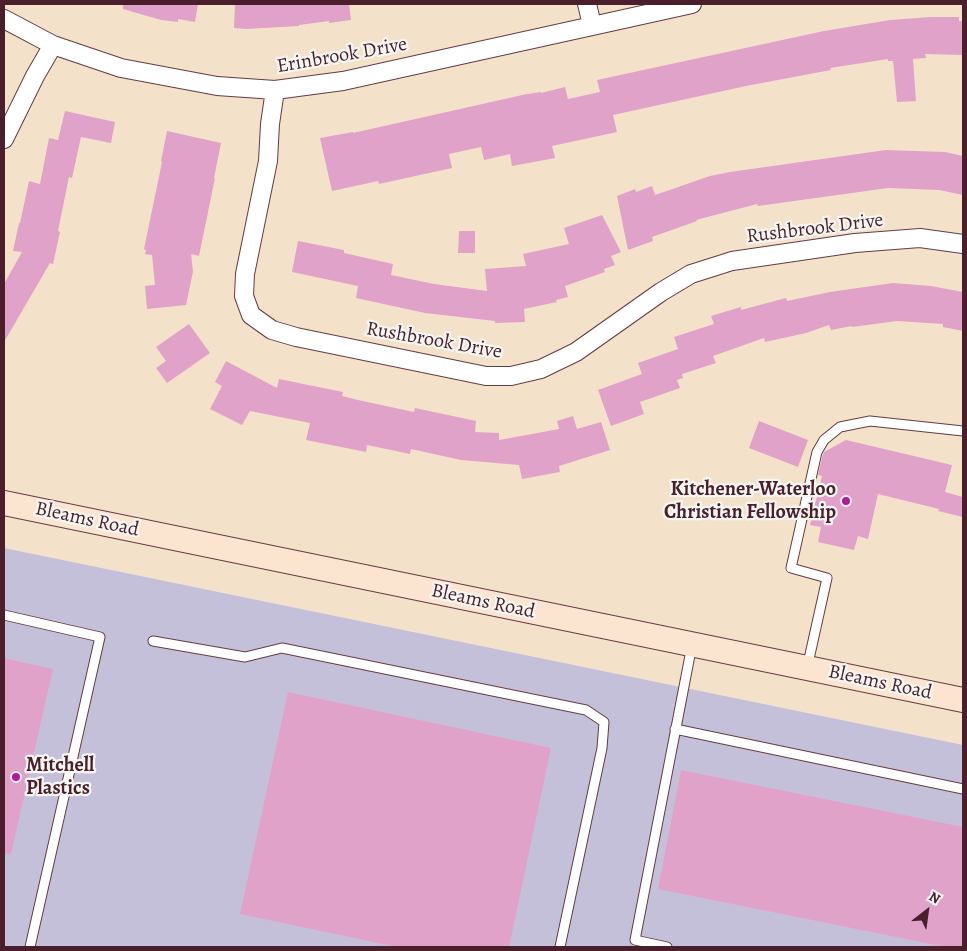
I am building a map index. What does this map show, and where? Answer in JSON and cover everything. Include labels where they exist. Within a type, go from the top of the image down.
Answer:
[{"type":"main road","name":"Bleams Road","points":[[4,503],[963,700]]},
{"type":"street","points":[[587,4],[592,26]]},
{"type":"street","name":"Erinbrook Drive","points":[[4,19],[53,45],[122,68],[217,86],[276,90],[343,81],[692,4]]},
{"type":"street","points":[[4,139],[53,45]]},
{"type":"street","name":"Rushbrook Drive","points":[[276,90],[270,124],[268,160],[245,274],[244,296],[251,315],[272,330],[296,337],[486,376],[511,376],[540,369],[576,352],[661,292],[691,274],[732,261],[855,243],[920,238],[963,244]]},
{"type":"lane","points":[[807,668],[827,578],[791,568],[817,452],[824,440],[840,427],[870,422],[963,431]]},
{"type":"lane","points":[[4,615],[100,636],[30,947]]},
{"type":"lane","points":[[153,641],[245,657],[282,648],[586,710],[604,722],[602,748],[560,947]]},
{"type":"lane","points":[[667,947],[635,940],[692,644]]},
{"type":"lane","points":[[675,729],[963,789]]},
{"type":"shaded area","points":[[4,548],[963,745],[963,947],[4,947]]},
{"type":"building","points":[[123,4],[198,4],[195,22],[178,19],[178,22],[161,20],[123,9]]},
{"type":"building","points":[[235,4],[349,4],[351,20],[329,23],[329,21],[299,26],[234,28]]},
{"type":"building","points":[[959,17],[959,21],[963,21],[963,55],[925,54],[926,58],[913,59],[916,101],[897,102],[893,61],[888,61],[888,59],[830,68],[831,70],[746,86],[613,115],[617,132],[552,146],[555,158],[512,166],[510,154],[484,160],[481,147],[449,154],[452,168],[379,184],[378,181],[332,191],[320,138],[353,133],[565,87],[568,99],[600,92],[597,80],[824,31],[890,20]]},
{"type":"building","points":[[65,111],[115,122],[111,143],[81,137],[72,178],[69,177],[53,264],[50,263],[4,342],[4,284],[22,252],[13,251],[29,181],[40,184],[49,138],[58,140]]},
{"type":"building","points":[[167,131],[221,143],[199,256],[191,254],[193,272],[186,305],[147,309],[145,286],[155,285],[152,255],[145,254],[146,250],[144,249]]},
{"type":"building","points":[[886,150],[945,152],[963,156],[963,195],[939,190],[888,188],[758,206],[757,204],[696,220],[652,237],[653,241],[628,250],[617,196],[635,189],[636,192],[652,186],[655,195],[710,176],[730,172]]},
{"type":"building","points":[[602,215],[621,252],[611,256],[615,265],[604,269],[605,272],[565,286],[568,297],[556,300],[557,302],[524,309],[525,322],[495,323],[495,321],[425,313],[356,298],[358,286],[292,272],[298,241],[344,250],[344,253],[393,264],[391,275],[434,284],[487,291],[485,269],[526,266],[523,254],[569,244],[564,228]]},
{"type":"building","points":[[459,231],[475,231],[475,253],[458,253]]},
{"type":"building","points":[[893,283],[931,286],[963,292],[963,331],[943,327],[943,324],[897,321],[831,330],[829,325],[806,333],[765,342],[764,338],[713,356],[716,363],[682,374],[683,378],[677,380],[680,388],[640,402],[644,414],[611,426],[598,390],[642,374],[638,363],[678,349],[674,337],[714,324],[711,316],[741,307],[741,310],[786,298],[787,301],[830,292]]},
{"type":"building","points":[[189,324],[210,353],[167,383],[156,368],[166,361],[156,347]]},
{"type":"building","points":[[226,361],[277,388],[279,379],[343,392],[342,396],[414,412],[415,408],[476,421],[475,432],[499,433],[499,440],[559,429],[557,421],[573,416],[577,429],[601,422],[610,450],[559,466],[560,472],[522,479],[519,465],[461,460],[411,449],[410,454],[367,445],[366,452],[306,440],[310,423],[250,411],[242,425],[210,409],[222,386],[215,382]]},
{"type":"building","points":[[759,421],[808,440],[798,467],[749,448]]},
{"type":"building","name":"Kitchener-Waterloo Christian Fellowship","points":[[846,440],[952,465],[945,492],[963,497],[963,517],[878,494],[868,539],[858,536],[854,550],[818,542],[821,527],[810,525],[822,476],[818,475],[823,454]]},
{"type":"building","name":"Mitchell Plastics","points":[[4,658],[53,669],[11,854],[4,853]]},
{"type":"building","points":[[288,692],[551,748],[509,947],[397,947],[240,914]]},
{"type":"building","points":[[681,770],[963,827],[963,947],[946,947],[658,889]]},
{"type":"place","name":"Kitchener-Waterloo Christian Fellowship","points":[[846,501]]},
{"type":"place","name":"Mitchell Plastics","points":[[16,777]]}]
